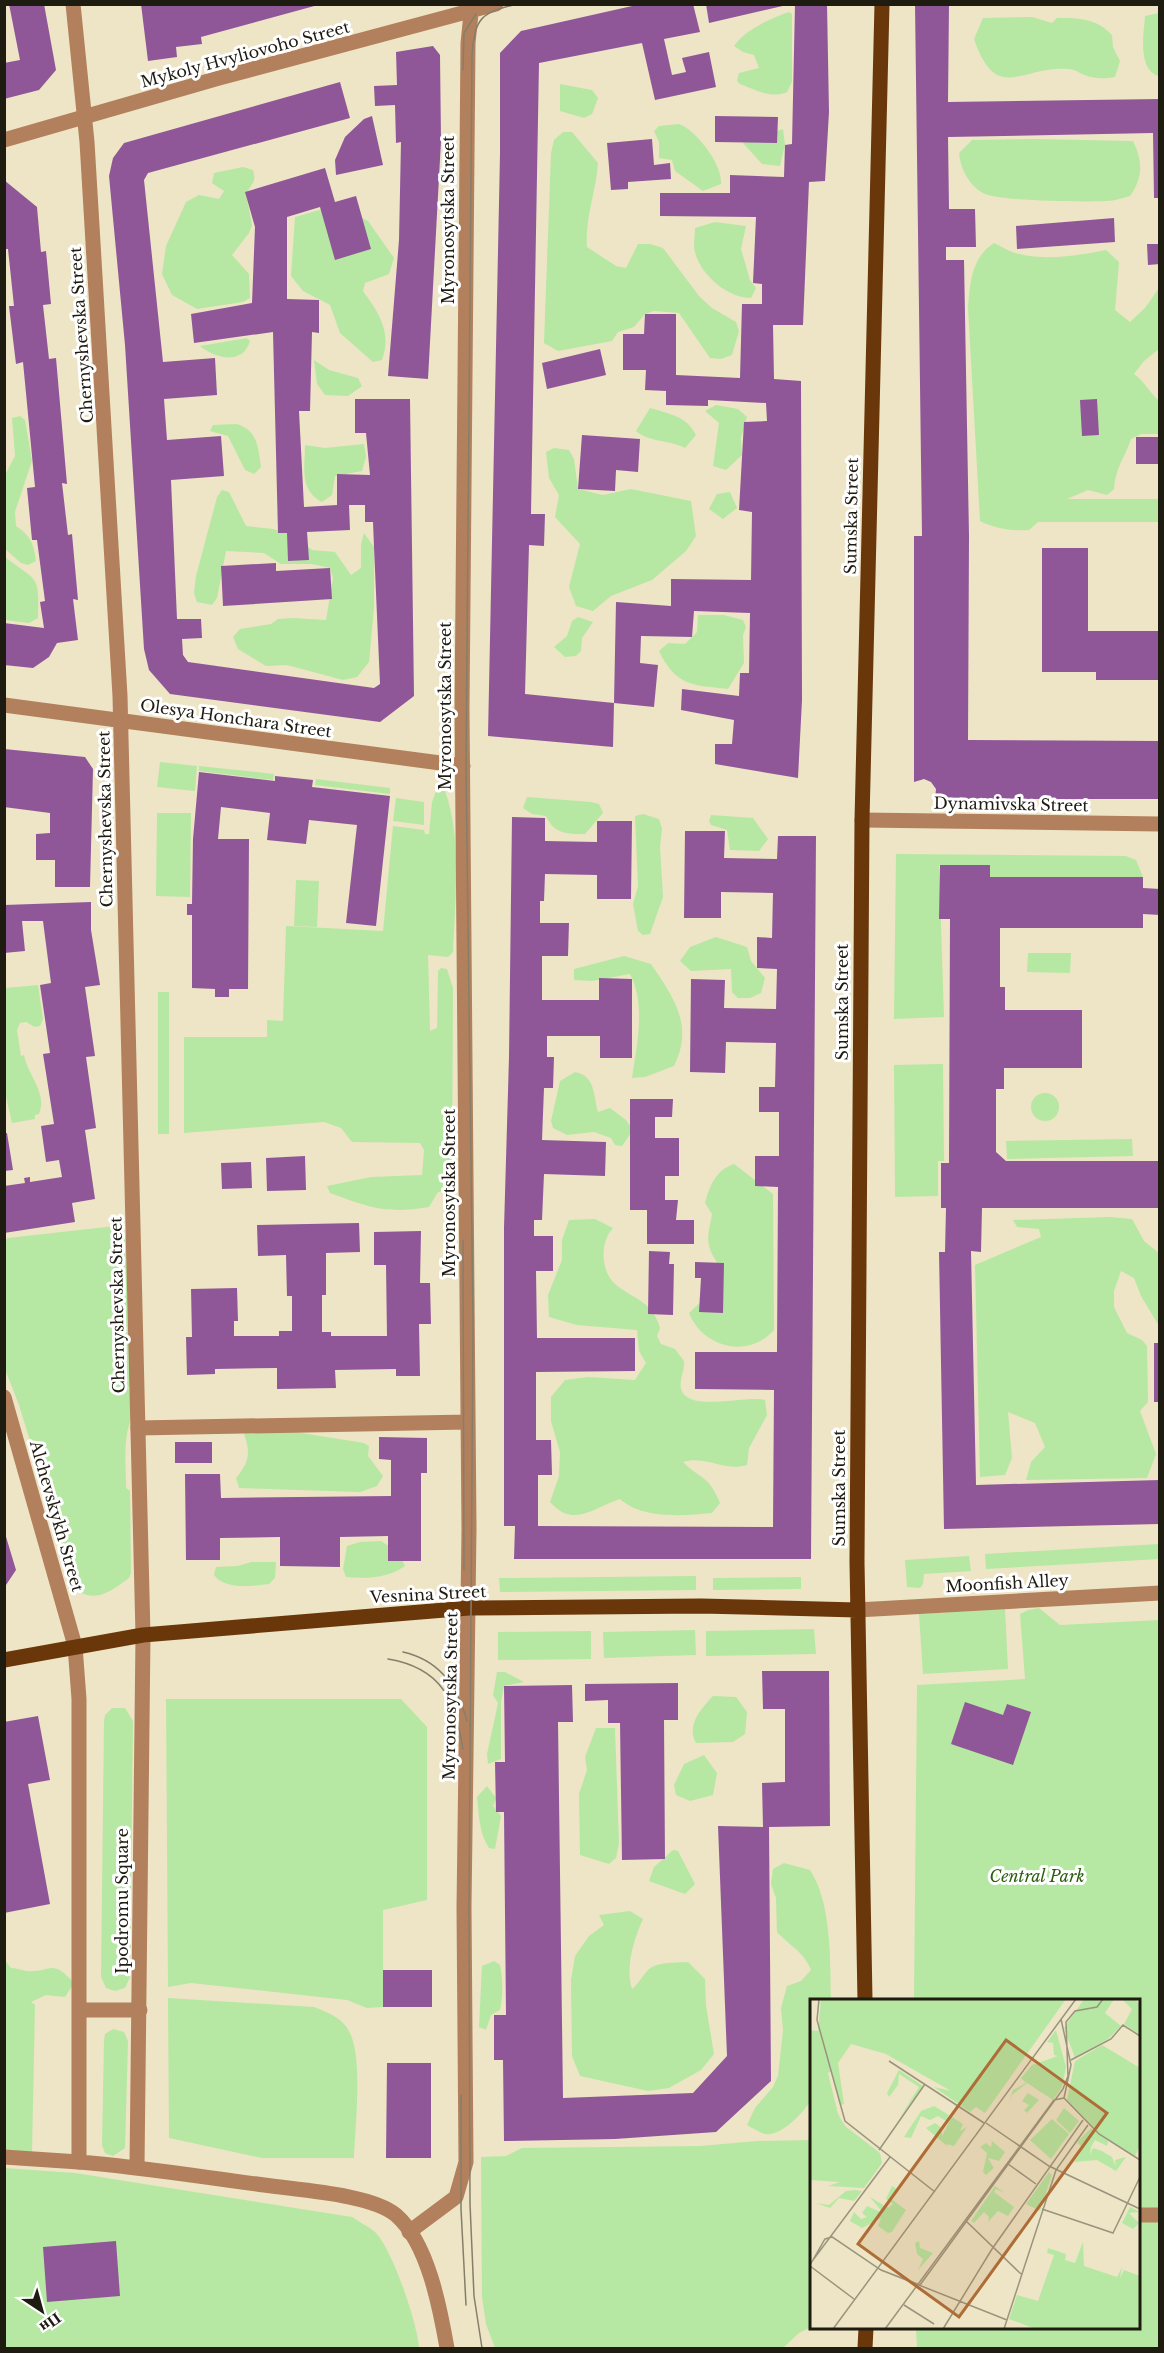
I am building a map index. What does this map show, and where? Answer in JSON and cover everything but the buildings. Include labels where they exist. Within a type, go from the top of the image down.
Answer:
[{"type":"main road","name":"Sumska Street","points":[[865,1999],[857,1610],[862,820],[882,4]]},
{"type":"main road","name":"Vesnina Street","points":[[4,1660],[143,1635],[469,1608],[701,1606],[857,1610]]},
{"type":"main road","points":[[865,2349],[866,2329]]},
{"type":"street","name":"Chernyshevska Street","points":[[73,4],[85,117],[121,721],[143,1635]]},
{"type":"street","name":"Mykoly Hvyliovoho Street","points":[[4,140],[219,78],[496,4]]},
{"type":"street","name":"Myronosytska Street","points":[[409,2232],[456,2197],[466,2162],[464,1907],[469,1608],[463,766],[468,43],[471,9]]},
{"type":"street","name":"Olesya Honchara Street","points":[[4,705],[463,766]]},
{"type":"street","name":"Dynamivska Street","points":[[862,820],[1160,824]]},
{"type":"street","name":"Alchevskykh Street","points":[[4,1397],[75,1646]]},
{"type":"street","points":[[138,1428],[468,1422]]},
{"type":"street","name":"Moonfish Alley","points":[[857,1610],[1160,1593]]},
{"type":"street","name":"Ipodromu Square","points":[[137,2167],[143,1635]]},
{"type":"street","points":[[75,1646],[79,1699],[79,2162]]},
{"type":"street","points":[[80,2010],[140,2010]]},
{"type":"street","points":[[4,2157],[137,2167],[365,2200],[395,2214],[409,2232],[430,2275],[444,2323],[447,2349]]},
{"type":"street","points":[[1140,2215],[1160,2214]]},
{"type":"green space","points":[[789,12],[792,14],[792,82],[787,92],[769,94],[740,84],[737,81],[739,73],[759,68],[754,55],[734,46],[751,30]]},
{"type":"green space","points":[[1159,13],[1160,80],[1158,80],[1158,76],[1151,72],[1144,58],[1143,40],[1145,16]]},
{"type":"green space","points":[[1032,17],[1052,23],[1057,18],[1080,19],[1093,22],[1106,29],[1112,35],[1113,47],[1120,61],[1115,77],[1094,78],[1069,69],[1052,69],[1012,77],[1002,76],[992,71],[983,59],[974,39],[983,18]]},
{"type":"green space","points":[[560,84],[592,90],[598,98],[592,114],[584,118],[560,111]]},
{"type":"green space","points":[[679,124],[693,133],[707,149],[718,167],[721,184],[703,191],[675,171],[672,160],[659,158],[659,142],[654,131],[659,126]]},
{"type":"green space","points":[[783,129],[785,145],[780,166],[762,164],[743,143]]},
{"type":"green space","points":[[563,132],[572,132],[598,163],[588,225],[587,247],[616,266],[626,268],[638,244],[650,244],[663,248],[699,296],[712,308],[736,322],[739,331],[732,355],[721,359],[710,358],[679,313],[654,311],[645,314],[634,327],[618,332],[612,341],[558,351],[544,343],[551,153],[554,140]]},
{"type":"green space","points":[[972,140],[1133,141],[1140,162],[1137,183],[1130,196],[1110,201],[1021,200],[981,192],[969,180],[961,164],[959,153]]},
{"type":"green space","points":[[243,167],[253,170],[254,174],[253,183],[246,194],[252,225],[249,233],[232,255],[249,274],[250,298],[243,302],[197,309],[172,295],[162,274],[166,246],[186,202],[199,195],[219,199],[224,191],[212,183],[214,173]]},
{"type":"green space","points":[[326,208],[343,208],[368,221],[394,258],[389,274],[365,283],[363,291],[379,315],[385,332],[385,350],[382,360],[373,362],[340,333],[330,305],[303,291],[291,276],[295,217]]},
{"type":"green space","points":[[715,222],[746,226],[741,249],[750,280],[756,288],[751,298],[732,294],[714,282],[696,256],[695,228]]},
{"type":"green space","points":[[994,243],[1015,253],[1038,257],[1072,256],[1106,250],[1119,262],[1115,310],[1130,322],[1145,308],[1159,288],[1159,349],[1144,361],[1134,374],[1159,401],[1159,434],[1141,434],[1131,439],[1118,469],[1114,489],[1107,495],[1088,490],[1067,499],[1159,499],[1159,522],[1038,522],[1029,530],[1010,530],[980,521],[968,308],[971,280],[976,264],[986,249]]},
{"type":"green space","points":[[247,338],[250,341],[246,349],[235,357],[214,354],[200,346]]},
{"type":"green space","points":[[314,360],[329,370],[358,378],[362,386],[348,396],[325,395],[317,384]]},
{"type":"green space","points":[[716,405],[738,409],[747,417],[741,438],[742,455],[726,470],[713,466],[719,423],[705,411]]},
{"type":"green space","points":[[650,408],[682,420],[696,435],[685,448],[641,435],[636,431]]},
{"type":"green space","points":[[20,416],[25,420],[32,461],[15,512],[16,526],[31,540],[34,550],[36,561],[28,565],[21,563],[5,549],[5,475],[15,456],[12,418]]},
{"type":"green space","points":[[237,424],[249,431],[256,441],[261,467],[254,474],[245,470],[228,436],[210,431],[213,425]]},
{"type":"green space","points":[[364,444],[366,457],[362,471],[335,476],[332,495],[322,502],[315,497],[305,478],[305,445],[325,448]]},
{"type":"green space","points":[[554,448],[569,450],[574,459],[578,489],[603,495],[631,489],[691,501],[696,536],[686,551],[652,580],[611,596],[593,611],[576,606],[569,587],[580,544],[555,517],[559,495],[549,478],[546,452]]},
{"type":"green space","points":[[222,490],[229,492],[246,526],[273,529],[290,534],[312,550],[335,552],[351,575],[361,568],[361,544],[364,533],[374,547],[374,608],[369,662],[357,677],[343,680],[287,665],[266,666],[238,649],[233,637],[240,629],[271,624],[278,619],[326,620],[333,578],[330,568],[312,564],[281,564],[264,553],[226,551],[217,598],[212,605],[197,602],[194,593],[196,576],[217,497]]},
{"type":"green space","points":[[730,492],[737,508],[723,519],[709,509],[717,494]]},
{"type":"green space","points":[[5,557],[30,576],[37,586],[38,618],[29,623],[5,620]]},
{"type":"green space","points":[[698,615],[724,615],[743,620],[746,627],[743,635],[744,663],[728,689],[696,685],[679,678],[665,663],[659,651],[668,643],[685,644],[697,632]]},
{"type":"green space","points":[[578,617],[593,622],[582,638],[581,651],[576,656],[565,657],[554,647],[567,636],[572,621]]},
{"type":"green space","points":[[160,762],[197,766],[195,791],[157,787]]},
{"type":"green space","points":[[199,766],[274,774],[273,780],[199,771]]},
{"type":"green space","points":[[316,779],[390,788],[390,794],[315,785]]},
{"type":"green space","points":[[436,791],[445,791],[454,828],[456,849],[453,952],[448,957],[428,955],[430,1031],[437,1028],[438,971],[441,968],[447,969],[453,988],[452,1180],[447,1191],[438,1192],[429,1207],[401,1210],[368,1206],[330,1193],[327,1186],[371,1177],[422,1175],[424,1150],[420,1143],[352,1142],[341,1128],[324,1122],[184,1133],[184,1037],[267,1037],[267,1020],[283,1021],[286,926],[383,931],[393,826],[424,830],[425,834],[429,834],[432,802]]},
{"type":"green space","points":[[527,797],[591,802],[599,804],[603,813],[585,834],[562,832],[549,822],[546,816],[532,814],[523,808]]},
{"type":"green space","points":[[396,798],[424,802],[424,825],[393,821]]},
{"type":"green space","points":[[157,813],[191,813],[190,897],[156,896]]},
{"type":"green space","points":[[643,814],[659,819],[662,829],[660,847],[663,897],[650,934],[643,935],[638,931],[633,904],[638,886],[635,816]]},
{"type":"green space","points":[[711,815],[753,818],[768,839],[759,851],[730,850],[727,830],[711,825],[709,821]]},
{"type":"green space","points":[[896,854],[1126,856],[1136,860],[1143,877],[990,877],[990,865],[939,865],[944,1017],[894,1019]]},
{"type":"green space","points":[[296,880],[319,881],[317,927],[294,926]]},
{"type":"green space","points":[[716,937],[747,947],[751,961],[765,978],[761,993],[750,998],[738,998],[732,992],[731,969],[691,971],[680,961],[690,947]]},
{"type":"green space","points":[[1028,953],[1071,953],[1070,973],[1027,972]]},
{"type":"green space","points":[[624,956],[651,964],[674,1000],[682,1025],[680,1051],[674,1066],[645,1077],[632,1078],[639,1012],[635,986],[630,974],[592,981],[574,980],[574,969]]},
{"type":"green space","points":[[38,985],[43,1019],[40,1026],[35,1027],[26,1022],[20,1023],[17,1030],[21,1056],[24,1055],[39,1091],[41,1106],[35,1119],[12,1123],[5,1092],[5,988]]},
{"type":"green space","points":[[158,992],[169,992],[169,1134],[158,1134]]},
{"type":"green space","points":[[943,1064],[944,1161],[938,1161],[938,1196],[895,1197],[894,1065]]},
{"type":"green space","points":[[575,1072],[582,1074],[590,1082],[598,1112],[610,1108],[626,1120],[633,1130],[622,1146],[615,1145],[611,1138],[594,1132],[567,1135],[553,1128],[551,1121],[560,1081]]},
{"type":"green space","points":[[1045,1093],[1055,1097],[1059,1107],[1055,1117],[1045,1121],[1035,1117],[1031,1107],[1035,1097]]},
{"type":"green space","points":[[1132,1139],[1133,1156],[1007,1159],[1006,1141]]},
{"type":"green space","points":[[734,1164],[773,1194],[774,1330],[763,1339],[739,1347],[715,1341],[696,1325],[689,1313],[708,1295],[718,1264],[709,1245],[708,1234],[712,1214],[705,1203],[707,1196],[718,1174]]},
{"type":"green space","points":[[1110,1217],[1132,1219],[1144,1241],[1159,1253],[1159,1326],[1141,1296],[1134,1278],[1121,1271],[1114,1291],[1114,1307],[1127,1333],[1142,1340],[1147,1346],[1148,1402],[1140,1411],[1156,1454],[1147,1478],[1026,1480],[1031,1462],[1045,1447],[1035,1423],[1008,1412],[1012,1458],[1005,1475],[980,1477],[975,1265],[1041,1237],[1039,1229],[1017,1227],[1013,1220]]},
{"type":"green space","points":[[595,1219],[613,1228],[604,1248],[604,1264],[610,1278],[647,1306],[657,1319],[660,1328],[657,1336],[661,1344],[675,1349],[684,1361],[681,1389],[686,1396],[706,1402],[765,1400],[767,1415],[749,1448],[747,1465],[739,1467],[699,1460],[683,1462],[708,1482],[716,1494],[720,1503],[712,1513],[663,1515],[640,1510],[620,1499],[593,1511],[576,1515],[559,1510],[550,1502],[559,1476],[560,1452],[551,1421],[551,1397],[565,1380],[588,1377],[635,1380],[646,1363],[639,1351],[637,1330],[577,1325],[549,1317],[548,1295],[562,1260],[562,1240],[569,1220]]},
{"type":"green space","points":[[115,1226],[123,1231],[128,1239],[133,1382],[128,1388],[133,1400],[133,1411],[127,1434],[125,1461],[126,1488],[130,1491],[131,1573],[128,1579],[111,1591],[92,1596],[80,1592],[75,1587],[19,1405],[5,1369],[4,1241],[8,1238]]},
{"type":"green space","points":[[283,1430],[364,1443],[369,1446],[368,1456],[383,1476],[377,1486],[360,1492],[239,1488],[236,1478],[248,1458],[248,1447],[244,1434],[249,1431]]},
{"type":"green space","points":[[381,1541],[398,1552],[405,1566],[377,1577],[346,1577],[343,1569],[347,1546],[360,1542]]},
{"type":"green space","points":[[1159,1544],[1159,1559],[986,1569],[985,1554]]},
{"type":"green space","points":[[969,1556],[971,1571],[924,1574],[920,1588],[907,1587],[905,1560]]},
{"type":"green space","points":[[251,1562],[276,1562],[275,1578],[269,1584],[239,1586],[225,1583],[214,1575],[216,1567],[238,1566]]},
{"type":"green space","points":[[696,1576],[696,1590],[500,1592],[499,1578]]},
{"type":"green space","points":[[801,1577],[801,1589],[713,1590],[713,1578]]},
{"type":"green space","name":"Central Park","points":[[1039,1608],[1060,1625],[1159,1620],[1159,2348],[917,2348],[916,2329],[1140,2329],[1140,1999],[914,1999],[917,1685],[1025,1679],[1020,1614]]},
{"type":"green space","points":[[1005,1609],[1008,1669],[923,1674],[919,1614]]},
{"type":"green space","points":[[814,1629],[816,1654],[706,1656],[706,1631]]},
{"type":"green space","points":[[695,1630],[696,1655],[604,1658],[603,1632]]},
{"type":"green space","points":[[591,1631],[591,1659],[498,1660],[498,1632]]},
{"type":"green space","points":[[497,1672],[505,1672],[524,1682],[504,1686],[501,1702],[501,1759],[488,1764],[487,1754],[498,1703],[493,1695]]},
{"type":"green space","points":[[713,1696],[736,1697],[747,1712],[745,1734],[733,1742],[696,1743],[693,1730],[696,1718]]},
{"type":"green space","points":[[166,1699],[401,1699],[427,1727],[427,1900],[383,1910],[383,2007],[367,2008],[347,2000],[191,1983],[168,1987]]},
{"type":"green space","points":[[112,1708],[125,1708],[133,1721],[130,1977],[125,1988],[115,1991],[106,1988],[101,1977],[104,1721],[105,1715]]},
{"type":"green space","points":[[596,1728],[615,1728],[619,1843],[616,1858],[609,1864],[580,1855],[579,1794],[587,1770],[585,1757]]},
{"type":"green space","points":[[704,1755],[717,1773],[713,1795],[690,1801],[676,1795],[674,1785],[684,1764]]},
{"type":"green space","points":[[487,1786],[496,1798],[493,1806],[501,1816],[495,1849],[489,1848],[486,1842],[479,1817],[477,1797]]},
{"type":"green space","points":[[673,1850],[678,1851],[695,1884],[685,1894],[649,1881],[654,1867]]},
{"type":"green space","points":[[784,1863],[810,1870],[817,1884],[826,1916],[830,1951],[831,1999],[810,1999],[810,2101],[798,2117],[785,2128],[778,2132],[765,2134],[747,2125],[755,2108],[773,2087],[778,2076],[783,2030],[781,2008],[787,1986],[801,1981],[811,1970],[801,1954],[777,1932],[776,1898],[771,1884],[773,1869]]},
{"type":"green space","points":[[630,1911],[643,1919],[636,1935],[630,1962],[632,1989],[647,1971],[666,1963],[688,1962],[705,1979],[706,2006],[714,2054],[701,2070],[669,2088],[648,2091],[580,2076],[572,2056],[571,1980],[575,1956],[589,1936],[604,1925],[599,1915]]},
{"type":"green space","points":[[4,1959],[11,1968],[26,1971],[56,1968],[74,1983],[65,1997],[46,1995],[31,2002],[35,2005],[32,2152],[5,2151]]},
{"type":"green space","points":[[494,1961],[500,1965],[502,1999],[500,2010],[491,2015],[486,2030],[479,2027],[482,1966]]},
{"type":"green space","points":[[168,1998],[314,2007],[339,2020],[350,2033],[356,2059],[354,2158],[262,2158],[169,2138]]},
{"type":"green space","points":[[113,2029],[124,2032],[128,2041],[125,2148],[113,2156],[105,2153],[102,2145],[104,2040],[105,2034]]},
{"type":"green space","points":[[810,2140],[810,2328],[799,2333],[783,2348],[495,2348],[486,2324],[482,2297],[481,2157],[506,2156],[522,2148],[700,2146],[757,2141]]},
{"type":"green space","points":[[4,2168],[75,2173],[352,2217],[375,2232],[389,2254],[409,2305],[419,2348],[5,2348]]},
{"type":"tram line","points":[[482,2348],[474,2296],[470,2204],[469,1907],[473,1322],[466,767],[472,55],[475,32],[482,19],[495,10],[517,4]]},
{"type":"tram line","points":[[463,70],[464,33],[476,14]]},
{"type":"tram line","points":[[463,1240],[464,1570]]},
{"type":"tram line","points":[[403,1652],[427,1661],[445,1676],[458,1697],[467,1721]]},
{"type":"tram line","points":[[388,1659],[406,1663],[421,1670],[443,1689],[450,1701],[460,1731],[463,1749]]},
{"type":"tram line","points":[[461,2095],[461,2209],[466,2305]]}]
